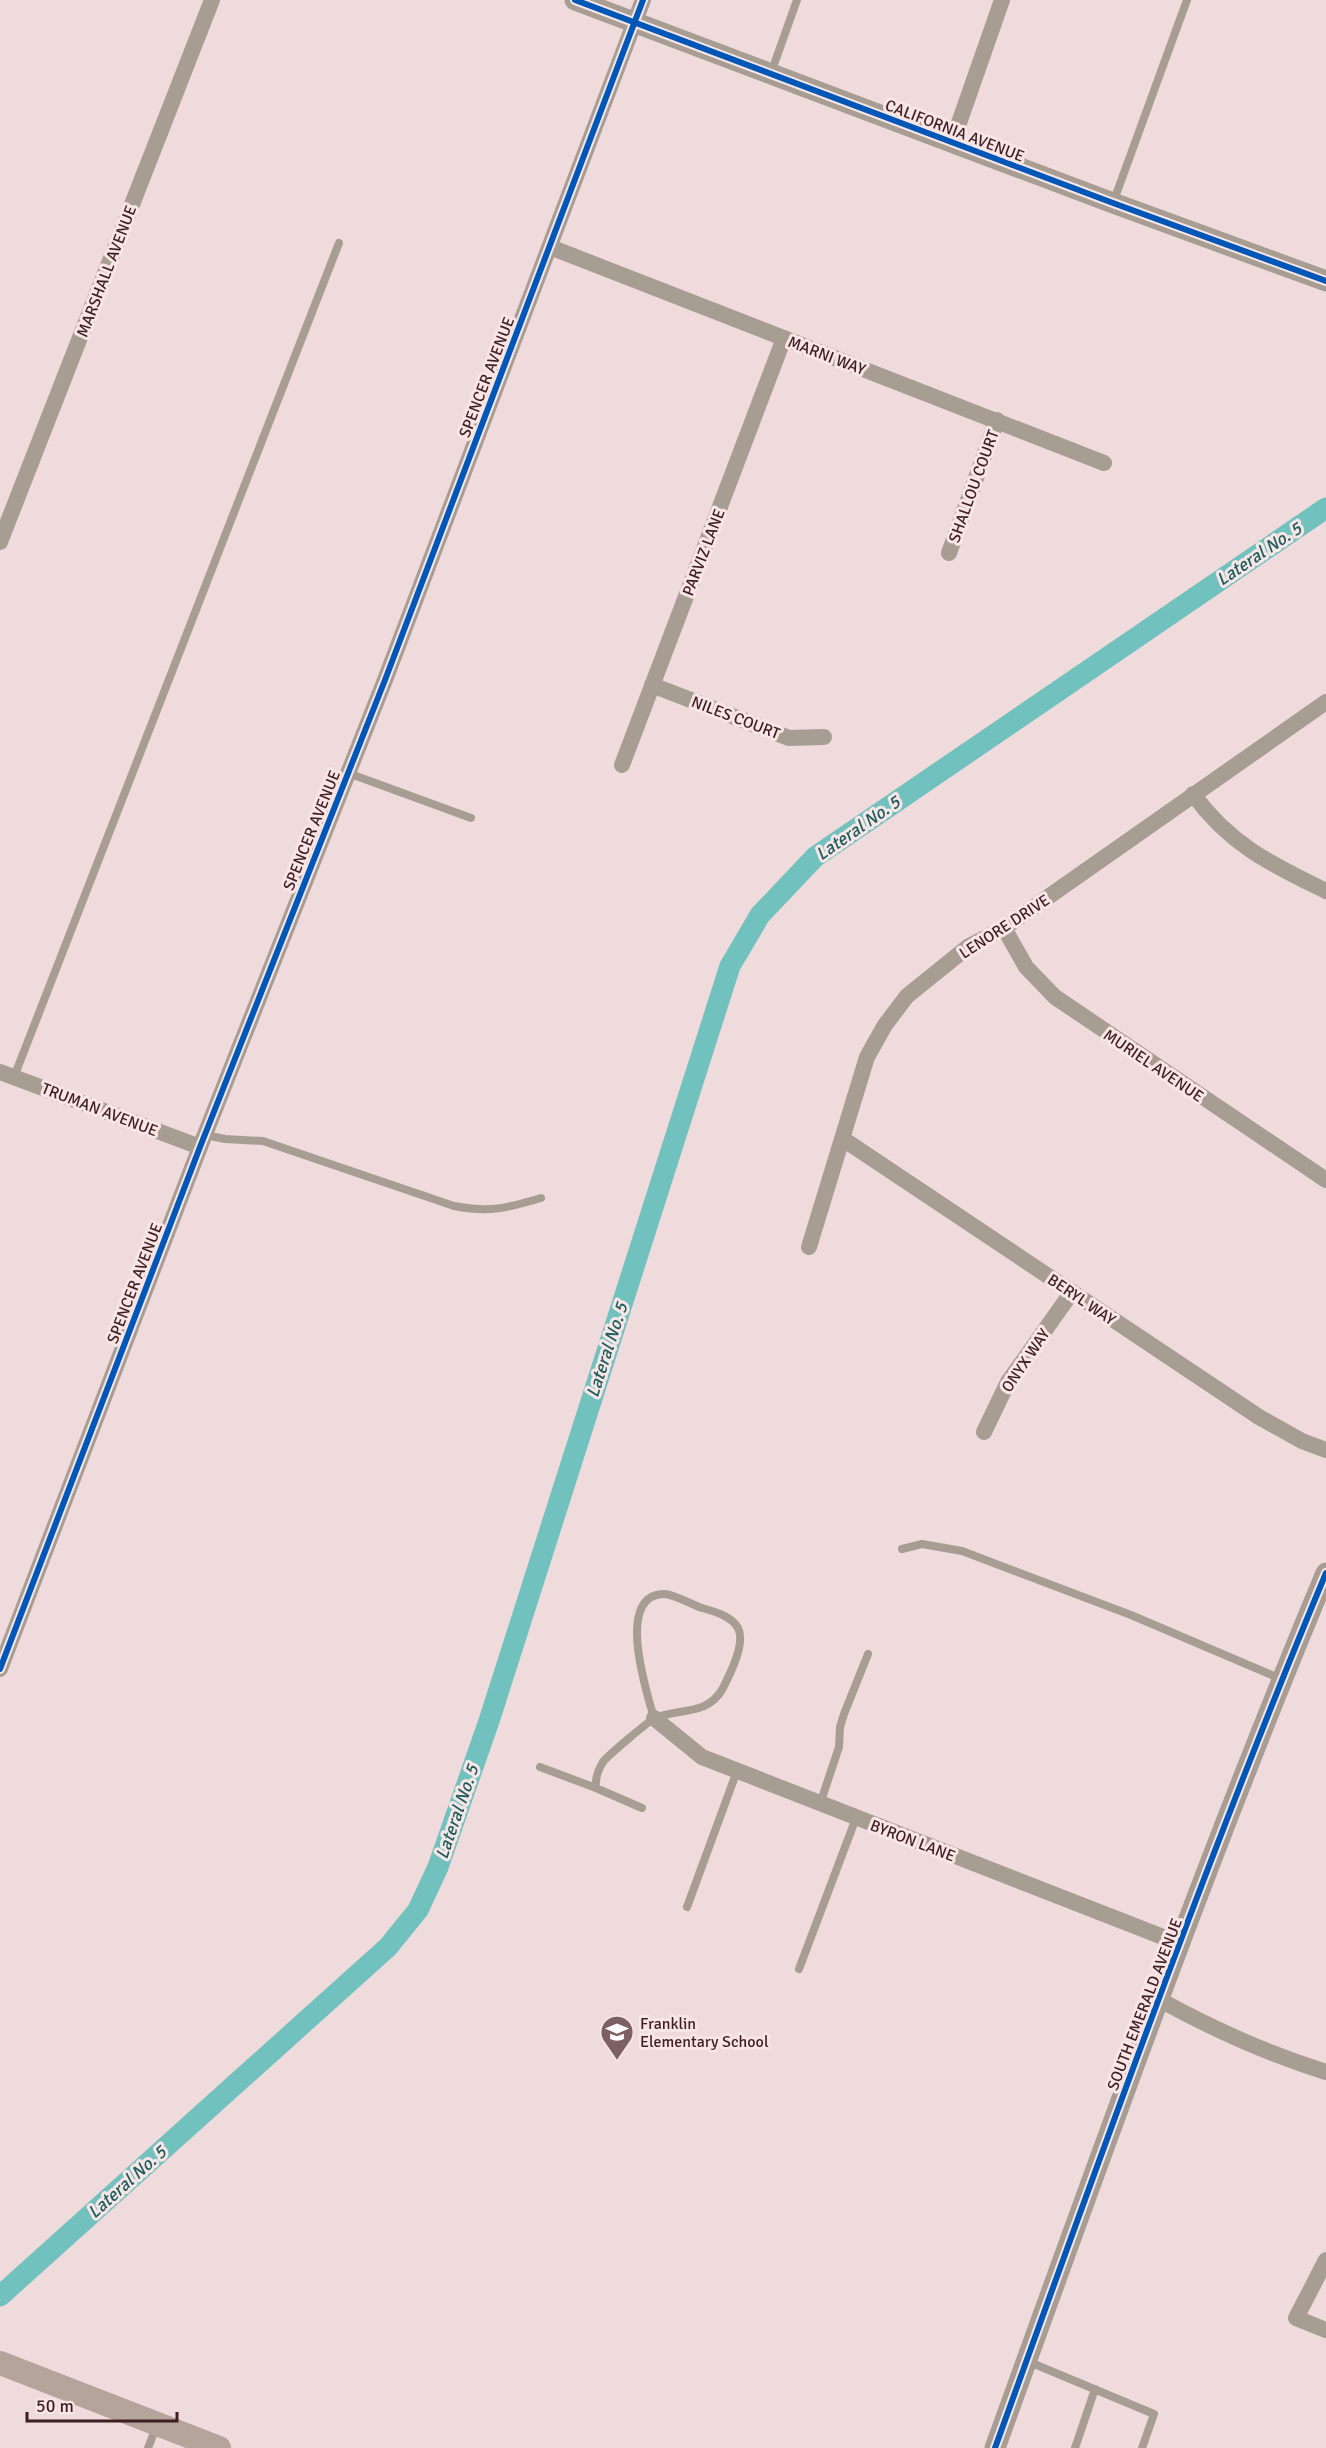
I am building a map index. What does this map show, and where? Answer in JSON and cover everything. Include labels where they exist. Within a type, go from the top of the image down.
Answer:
[{"type":"main road","points":[[0,2362],[210,2446]]},
{"type":"street","name":"MARSHALL AVENUE","points":[[0,542],[212,0]]},
{"type":"street","name":"CALIFORNIA AVENUE","points":[[575,0],[952,143],[1326,281]]},
{"type":"street","name":"SPENCER AVENUE","points":[[0,1669],[203,1141],[348,773],[643,0]]},
{"type":"street","points":[[952,143],[1002,0]]},
{"type":"street","name":"MARNI WAY","points":[[550,247],[1104,463]]},
{"type":"street","name":"PARVIZ LANE","points":[[622,765],[784,338]]},
{"type":"street","name":"SHALLOU COURT","points":[[949,553],[997,420]]},
{"type":"street","name":"NILES COURT","points":[[652,685],[789,738],[824,737]]},
{"type":"street","name":"LENORE DRIVE","points":[[808,1247],[867,1057],[885,1025],[907,996],[969,946],[1004,928],[1326,702]]},
{"type":"street","points":[[1193,794],[1209,816],[1238,843],[1275,866],[1326,891]]},
{"type":"street","name":"MURIEL AVENUE","points":[[1004,928],[1026,967],[1055,997],[1326,1180]]},
{"type":"street","name":"TRUMAN AVENUE","points":[[7,1074],[203,1141]]},
{"type":"street","name":"BERYL WAY","points":[[843,1139],[1259,1418],[1326,1450]]},
{"type":"street","name":"ONYX WAY","points":[[984,1432],[1008,1382],[1072,1292]]},
{"type":"street","name":"SOUTH EMERALD AVENUE","points":[[995,2448],[1181,1944],[1282,1679],[1326,1573]]},
{"type":"street","name":"BYRON LANE","points":[[654,1718],[702,1757],[1181,1944]]},
{"type":"street","points":[[1160,2000],[1209,2027],[1286,2060],[1326,2072]]},
{"type":"street","points":[[1326,2260],[1296,2318],[1326,2330]]},
{"type":"lane","points":[[770,74],[797,0]]},
{"type":"lane","points":[[1113,203],[1187,0]]},
{"type":"lane","points":[[7,1074],[339,243]]},
{"type":"lane","points":[[348,773],[471,818]]},
{"type":"lane","points":[[203,1141],[225,1139],[263,1141],[454,1206],[471,1209],[503,1209],[541,1198]]},
{"type":"lane","points":[[902,1549],[922,1544],[962,1551],[1131,1615],[1282,1679]]},
{"type":"lane","points":[[596,1788],[597,1775],[603,1762],[654,1718],[695,1710],[712,1703],[722,1690],[740,1644],[739,1629],[731,1619],[665,1594],[652,1597],[642,1607],[636,1622],[639,1649],[654,1718]]},
{"type":"lane","points":[[820,1804],[839,1748],[840,1727],[844,1714],[868,1654]]},
{"type":"lane","points":[[540,1767],[642,1808]]},
{"type":"lane","points":[[687,1907],[736,1771]]},
{"type":"lane","points":[[799,1969],[856,1818]]},
{"type":"lane","points":[[1026,2361],[1154,2414],[1142,2448]]},
{"type":"lane","points":[[1076,2448],[1095,2389]]},
{"type":"lane","points":[[148,2448],[157,2424]]},
{"type":"waterway","name":"Lateral No. 5","points":[[0,2296],[388,1947],[418,1910],[438,1867],[489,1721],[730,966],[760,915],[815,857],[1326,508]]},
{"type":"cycle path","points":[[575,0],[1326,281]]},
{"type":"cycle path","points":[[0,1669],[200,1147],[385,680],[643,0]]},
{"type":"cycle path","points":[[995,2448],[1196,1899],[1326,1573]]},
{"type":"place","name":"Franklin Elementary School","points":[[617,2061]]}]
